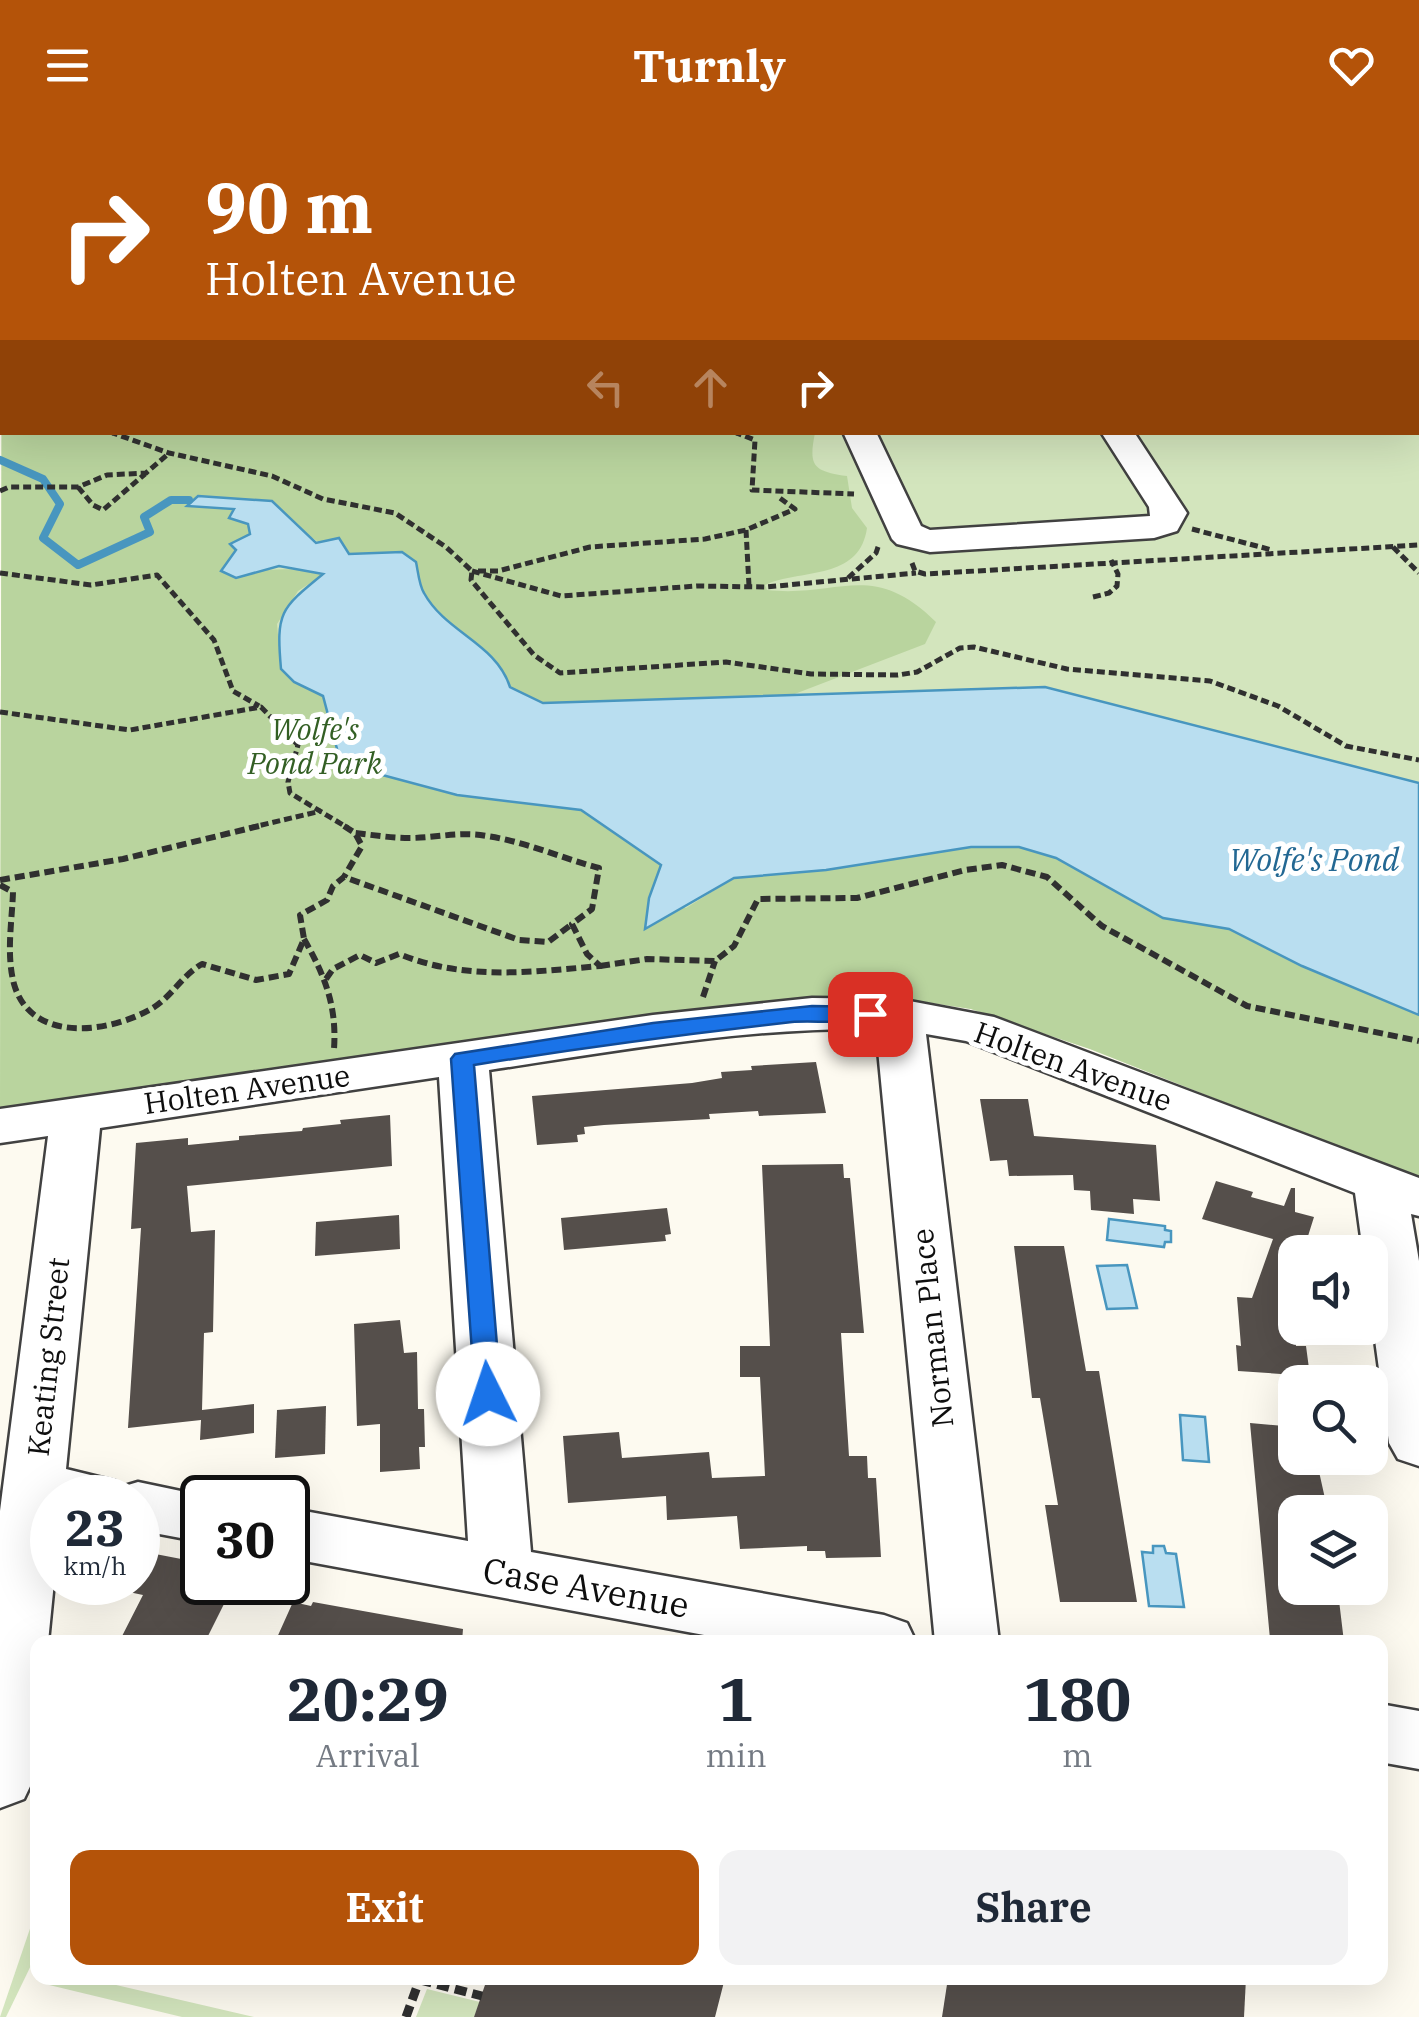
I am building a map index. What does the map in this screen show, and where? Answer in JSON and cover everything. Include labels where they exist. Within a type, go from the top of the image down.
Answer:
[{"type":"street","points":[[860,435],[910,536],[930,541],[1154,527],[1164,523],[1168,507],[1119,435]]},
{"type":"street","name":"Holten Avenue","points":[[0,1126],[653,1030],[812,1013],[899,1014],[977,1028],[1400,1191]]},
{"type":"street","name":"Norman Place","points":[[899,1014],[966,1635]]},
{"type":"street","points":[[462,1059],[502,1572]]},
{"type":"street","name":"Keating Street","points":[[35,1475],[76,1115]]},
{"type":"street","points":[[1400,1191],[1419,1443]]},
{"type":"street","name":"Keating Street","points":[[0,1778],[30,1520]]},
{"type":"street","name":"Case Avenue","points":[[310,1537],[846,1635]]},
{"type":"street","points":[[1388,1734],[1419,1740]]},
{"type":"path","points":[[118,435],[169,453],[272,476],[323,499],[395,513],[446,546],[472,571],[561,596],[1419,545]]},
{"type":"path","points":[[472,571],[498,572],[590,547],[706,538],[746,530],[795,509],[777,496],[752,490],[750,483],[759,456],[756,440],[742,435]]},
{"type":"path","points":[[78,487],[93,505],[103,510],[169,453]]},
{"type":"path","points":[[0,491],[78,487],[107,475],[146,472]]},
{"type":"path","points":[[777,496],[808,491],[855,494],[863,500]]},
{"type":"path","points":[[1181,528],[1224,534],[1276,551]]},
{"type":"path","points":[[746,530],[752,542],[745,568],[749,586]]},
{"type":"path","points":[[848,579],[876,553],[879,544],[874,530]]},
{"type":"path","points":[[910,536],[909,555],[919,573]]},
{"type":"path","points":[[1393,547],[1419,573]]},
{"type":"path","points":[[1093,597],[1110,593],[1117,586],[1118,574],[1112,562]]},
{"type":"path","points":[[472,571],[471,580],[494,610],[534,655],[560,673],[726,662],[810,674],[898,675],[917,672],[960,648],[974,647],[1067,668],[1210,681],[1278,706],[1346,746],[1419,760]]},
{"type":"path","points":[[0,573],[91,584],[157,574],[214,640],[233,692],[260,706],[298,745],[288,782],[290,793],[356,833],[412,838],[446,833],[484,835],[542,847],[564,859],[599,868],[592,909],[548,942],[519,940],[344,877]]},
{"type":"path","points":[[0,712],[130,730],[260,706]]},
{"type":"path","points":[[0,882],[142,855],[321,811]]},
{"type":"path","points":[[334,1050],[338,1014],[326,980],[304,939],[300,915],[327,900],[333,886],[344,877],[362,846],[356,833]]},
{"type":"path","points":[[704,1003],[703,990],[716,961],[734,946],[758,899],[857,898],[965,870],[1002,865],[1047,876],[1102,926],[1247,1006],[1419,1042]]},
{"type":"path","points":[[0,882],[13,892],[10,954],[19,1000],[34,1018],[58,1028],[88,1028],[159,1008],[178,991],[183,975],[202,964],[230,978],[281,978],[294,964],[304,939]]},
{"type":"path","points":[[572,924],[587,954],[600,966]]},
{"type":"path","points":[[326,980],[334,968],[360,955],[376,962],[398,954],[418,964],[463,973],[600,966],[646,959],[716,961]]},
{"type":"path","points":[[406,2017],[418,1985]]},
{"type":"path","points":[[442,1985],[482,1996]]},
{"type":"green space","name":"Wolfe's Pond Park","points":[[2,435],[1419,435],[1419,1179],[1090,1049],[971,1009],[906,999],[785,1001],[0,1107]]},
{"type":"green space","points":[[2,435],[815,435],[813,460],[827,472],[847,476],[852,508],[867,528],[855,555],[844,563],[772,582],[765,585],[767,590],[873,586],[913,603],[936,622],[925,644],[792,695],[543,703],[509,687],[494,659],[433,607],[422,590],[416,562],[392,554],[336,551],[307,534],[272,501],[188,506],[235,509],[230,518],[248,523],[250,534],[231,544],[236,550],[221,571],[285,569],[324,574],[298,591],[277,624],[281,668],[294,682],[323,696],[457,795],[581,810],[661,865],[649,898],[686,908],[734,878],[826,870],[971,847],[1019,847],[1056,858],[1163,918],[1229,929],[1302,966],[1419,1015],[1419,1179],[1090,1049],[971,1009],[906,999],[785,1001],[0,1107]]},
{"type":"green space","points":[[30,1929],[30,1967],[6,2017],[0,2017]]},
{"type":"green space","points":[[49,1985],[116,1985],[254,2017],[182,2017]]},
{"type":"green space","points":[[427,1989],[480,2002],[474,2017],[416,2017]]},
{"type":"water","name":"Wolfe's Pond","points":[[198,496],[272,501],[316,543],[339,538],[349,554],[402,552],[416,562],[422,590],[433,607],[494,659],[510,687],[543,703],[1045,687],[1419,783],[1419,1015],[1302,966],[1229,929],[1163,918],[1056,858],[1019,847],[971,847],[826,870],[734,878],[645,929],[649,898],[661,865],[581,810],[457,795],[341,764],[323,696],[294,682],[281,669],[279,635],[284,613],[323,574],[279,566],[236,578],[221,571],[236,550],[230,544],[250,534],[248,524],[229,518],[234,509],[187,506]]},
{"type":"water","points":[[1109,1219],[1165,1226],[1165,1230],[1171,1231],[1171,1242],[1165,1242],[1164,1247],[1107,1240]]},
{"type":"water","points":[[1127,1265],[1137,1308],[1107,1309],[1097,1266]]},
{"type":"water","points":[[1180,1415],[1205,1417],[1209,1462],[1183,1460]]},
{"type":"water","points":[[1153,1546],[1164,1546],[1166,1553],[1176,1554],[1184,1607],[1149,1606],[1142,1552],[1153,1553]]},
{"type":"building","points":[[816,1062],[826,1113],[759,1116],[758,1111],[709,1114],[710,1119],[584,1127],[585,1134],[577,1135],[578,1142],[537,1145],[532,1096],[692,1083],[722,1078],[721,1072],[752,1070],[751,1066]]},
{"type":"building","points":[[980,1099],[1028,1099],[1034,1136],[1156,1145],[1160,1201],[1133,1199],[1134,1214],[1091,1210],[1090,1191],[1074,1190],[1073,1175],[1009,1176],[1007,1160],[990,1161]]},
{"type":"building","points":[[390,1115],[392,1166],[187,1186],[191,1232],[215,1230],[213,1332],[204,1333],[202,1410],[254,1404],[254,1433],[200,1440],[201,1420],[128,1428],[141,1228],[131,1229],[136,1143],[188,1138],[188,1145],[239,1140],[239,1136],[302,1131],[341,1124],[340,1120]]},
{"type":"building","points":[[843,1164],[844,1178],[850,1178],[864,1333],[841,1333],[849,1456],[867,1456],[868,1478],[876,1478],[881,1557],[826,1558],[825,1551],[807,1551],[807,1546],[740,1549],[737,1516],[667,1520],[666,1496],[568,1503],[563,1436],[619,1432],[622,1458],[709,1452],[712,1478],[765,1476],[760,1377],[740,1377],[740,1346],[770,1346],[762,1165]]},
{"type":"building","points":[[1216,1181],[1284,1206],[1291,1188],[1295,1188],[1295,1212],[1314,1217],[1308,1235],[1278,1235],[1278,1345],[1306,1346],[1309,1365],[1278,1365],[1278,1374],[1238,1371],[1236,1345],[1241,1346],[1237,1297],[1252,1298],[1273,1239],[1202,1219]]},
{"type":"building","points":[[667,1208],[671,1234],[665,1235],[666,1241],[564,1250],[561,1218]]},
{"type":"building","points":[[399,1215],[400,1249],[315,1256],[316,1222]]},
{"type":"building","points":[[1014,1246],[1064,1246],[1086,1371],[1099,1371],[1137,1602],[1060,1602],[1045,1505],[1058,1505],[1040,1398],[1032,1398]]},
{"type":"building","points":[[400,1320],[404,1353],[417,1352],[418,1409],[424,1409],[425,1447],[419,1447],[420,1469],[380,1472],[380,1424],[357,1426],[354,1324]]},
{"type":"building","points":[[326,1406],[325,1454],[275,1458],[277,1410]]},
{"type":"building","points":[[1250,1423],[1278,1425],[1278,1475],[1320,1475],[1324,1495],[1278,1495],[1278,1605],[1340,1605],[1343,1635],[1270,1635]]},
{"type":"building","points":[[160,1555],[180,1559],[180,1605],[224,1605],[208,1635],[123,1635],[138,1605],[160,1605]]},
{"type":"building","points":[[313,1602],[463,1629],[463,1635],[278,1635],[292,1605],[311,1606]]},
{"type":"building","points":[[485,1985],[723,1985],[715,2017],[474,2017]]},
{"type":"building","points":[[947,1985],[1246,1985],[1244,2017],[942,2017]]},
{"type":"waterway","points":[[0,460],[43,479],[60,504],[43,538],[78,565],[150,532],[144,517],[171,500],[189,500]]},
{"type":"route","points":[[488,1394],[462,1059],[653,1030],[812,1013],[870,1014]]}]
